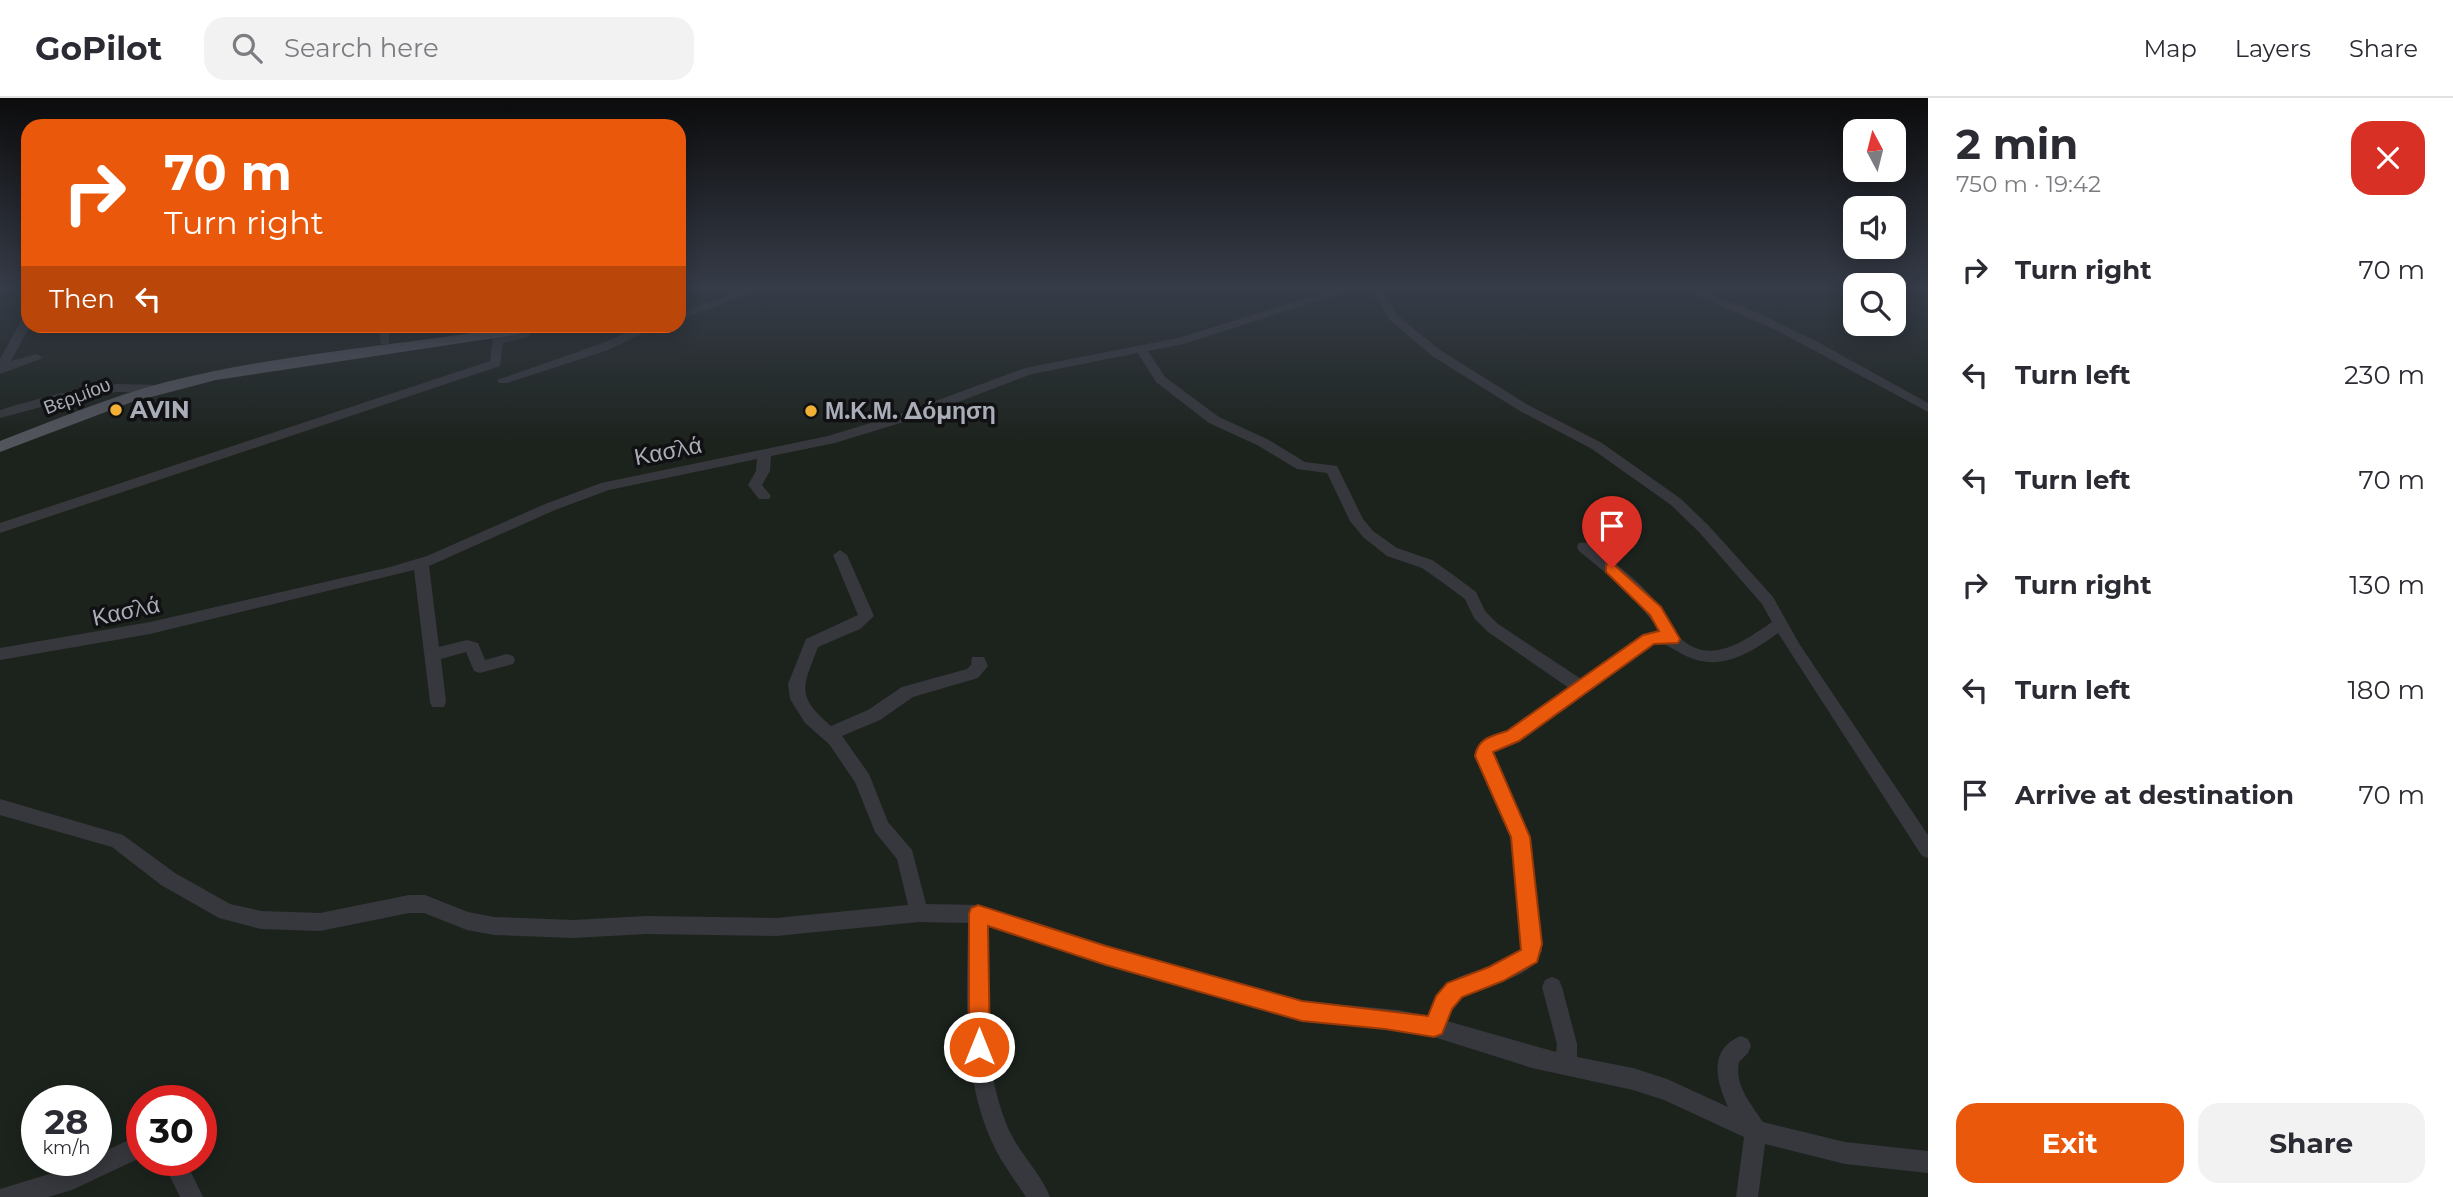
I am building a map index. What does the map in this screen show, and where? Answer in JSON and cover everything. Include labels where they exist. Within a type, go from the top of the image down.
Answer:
[{"type":"main road","name":"Βερμίου","points":[[0,440],[151,388],[239,364],[345,341]]},
{"type":"main road","name":"Βερμίου","points":[[0,447],[151,388],[266,365],[434,341]]},
{"type":"street","points":[[0,369],[16,341]]},
{"type":"street","points":[[0,528],[496,363],[497,341]]},
{"type":"street","points":[[502,380],[615,341]]},
{"type":"street","name":"Κασλά","points":[[0,654],[164,625],[421,564],[586,492],[649,476],[851,434],[1040,369],[1175,341]]},
{"type":"street","points":[[1422,341],[1436,353],[1531,412],[1586,439],[1676,502],[1755,584],[1928,850]]},
{"type":"street","points":[[1809,341],[1928,408]]},
{"type":"street","points":[[1141,349],[1160,379],[1214,420],[1262,442],[1302,466],[1332,469],[1357,521],[1381,545],[1427,564],[1447,578],[1471,596],[1479,614],[1493,628],[1580,687]]},
{"type":"street","points":[[0,369],[37,358]]},
{"type":"street","points":[[0,414],[77,394],[151,388]]},
{"type":"street","points":[[764,454],[763,471],[755,485],[764,496]]},
{"type":"street","points":[[1584,547],[1636,588],[1656,611],[1672,639],[1696,655],[1719,659],[1743,649],[1780,624]]},
{"type":"street","points":[[840,555],[866,616],[856,625],[831,632],[812,643],[796,684],[802,707],[852,761],[863,779],[881,826],[905,856],[919,914]]},
{"type":"street","points":[[421,564],[438,702]]},
{"type":"street","points":[[1434,1027],[1444,1003],[1454,990],[1496,975],[1525,959],[1532,951],[1520,837],[1484,756],[1485,750],[1489,745],[1513,736],[1652,637],[1672,639]]},
{"type":"street","points":[[433,655],[467,646],[472,647],[480,667],[508,660]]},
{"type":"street","points":[[829,734],[874,715],[908,692],[972,674],[979,666],[978,661]]},
{"type":"street","points":[[0,807],[117,841],[168,879],[226,912],[261,919],[320,922],[409,904],[425,904],[467,921],[494,926],[573,929],[646,926],[776,928],[919,914],[978,914],[1106,956],[1302,1011],[1390,1019],[1434,1027],[1497,1049],[1667,1090],[1756,1131],[1845,1153],[1928,1162]]},
{"type":"street","points":[[978,914],[979,1047],[983,1075],[998,1131],[1039,1197]]},
{"type":"street","points":[[1552,986],[1567,1044],[1566,1064]]},
{"type":"street","points":[[1741,1046],[1730,1054],[1725,1071],[1739,1105],[1756,1131],[1747,1197]]},
{"type":"street","points":[[8,1197],[72,1179],[126,1153]]},
{"type":"street","points":[[181,1176],[192,1197]]},
{"type":"shaded area","points":[[0,341],[1928,341],[1928,1197],[0,1197]]},
{"type":"place","name":"AVIN","points":[[116,410]]},
{"type":"place","name":"Μ.Κ.Μ. Δόμηση","points":[[811,411]]},
{"type":"route","points":[[979,1047],[978,914],[1106,956],[1302,1011],[1399,1020],[1434,1027],[1444,1003],[1454,990],[1496,975],[1530,956],[1532,944],[1520,837],[1484,756],[1485,750],[1489,745],[1513,736],[1648,639],[1658,636],[1672,639],[1656,611],[1636,588],[1612,568]]}]
